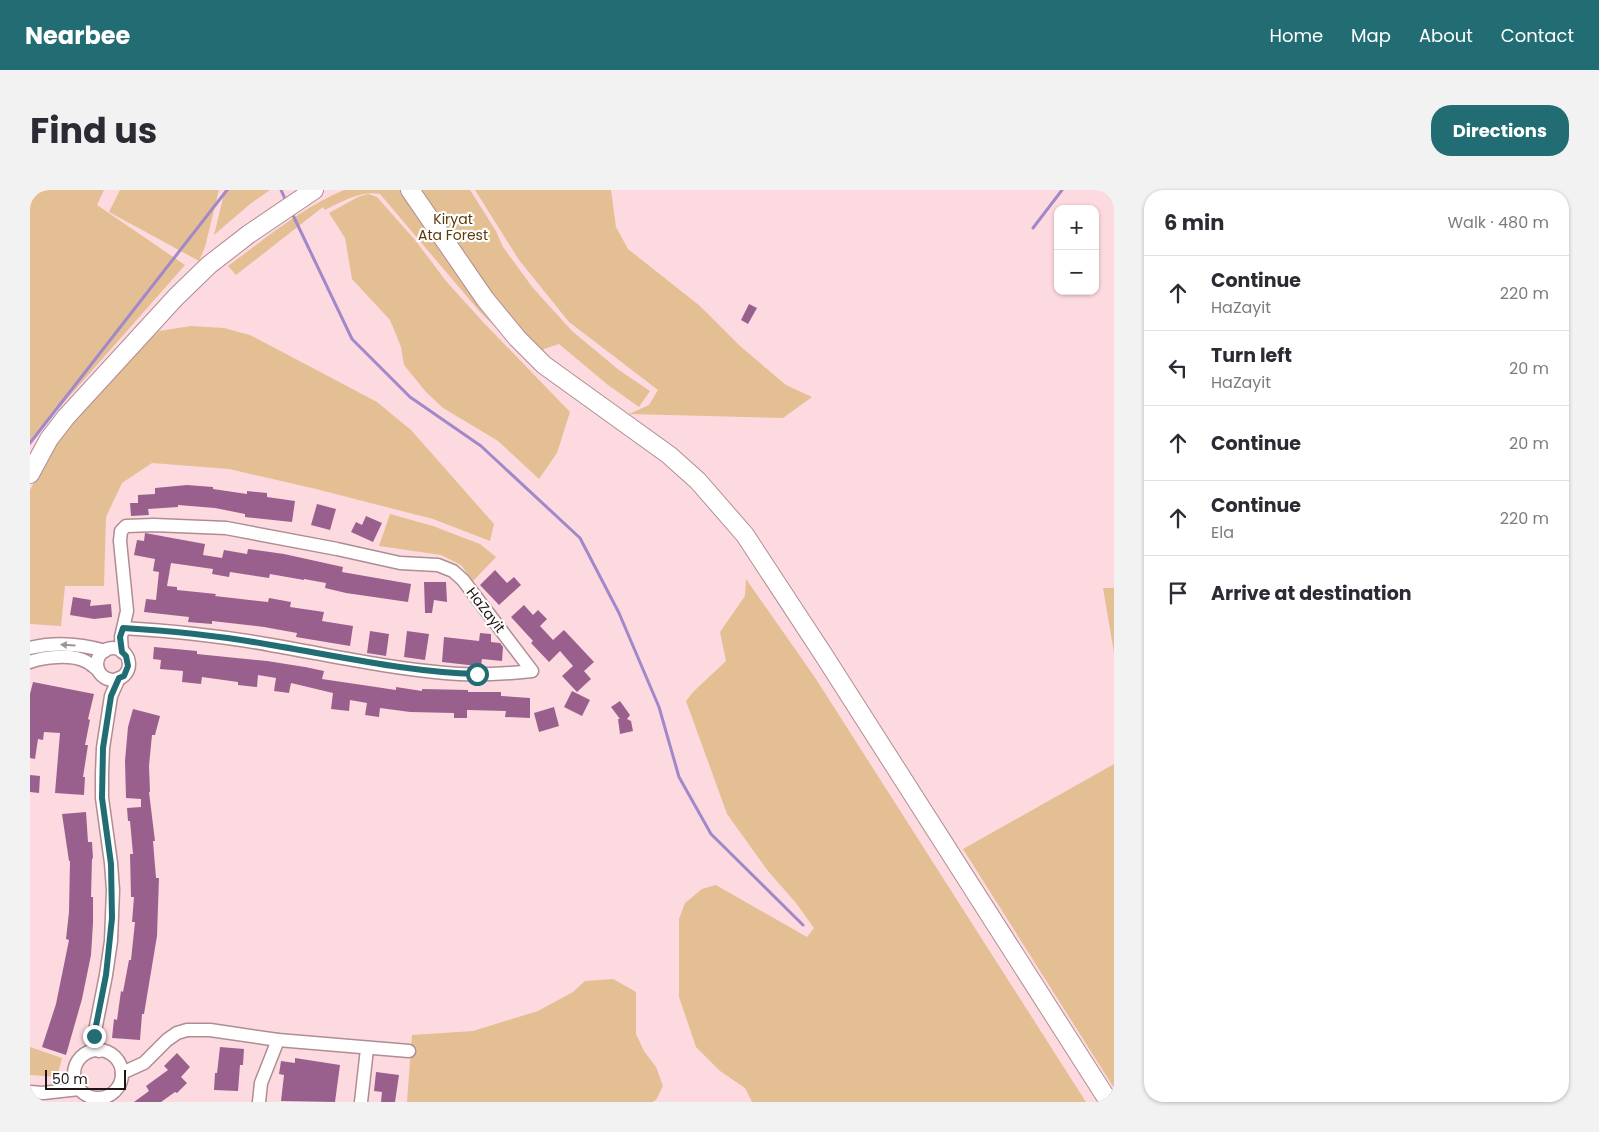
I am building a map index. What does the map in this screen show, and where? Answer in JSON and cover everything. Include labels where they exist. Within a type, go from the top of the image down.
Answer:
[{"type":"main road","points":[[30,474],[49,439],[66,417],[209,265],[279,213],[314,190]]},
{"type":"main road","points":[[410,190],[485,299],[517,338],[544,365],[669,455],[698,481],[745,536],[823,654],[1109,1102]]},
{"type":"street","name":"HaZayit","points":[[122,652],[120,637],[127,610],[120,541],[121,531],[126,526],[154,525],[226,528],[400,563],[438,565],[453,571],[463,580],[532,671],[477,674],[446,673],[348,660],[220,637],[123,628]]},
{"type":"street","points":[[30,648],[66,645],[89,647],[105,651],[114,649],[126,656],[128,666],[124,676],[114,680],[104,678],[98,670],[80,659],[50,658],[30,662]]},
{"type":"street","points":[[98,670],[99,657],[105,651]]},
{"type":"street","points":[[99,1050],[94,1036],[111,941],[113,890],[102,798],[103,748],[111,696],[119,678]]},
{"type":"street","points":[[122,1073],[144,1063],[167,1040],[177,1033],[187,1030],[210,1030],[278,1040],[409,1051]]},
{"type":"street","points":[[259,1102],[261,1083],[278,1040]]},
{"type":"street","points":[[361,1102],[367,1048]]},
{"type":"street","points":[[99,1050],[107,1052],[114,1057],[119,1063],[122,1073],[117,1089],[109,1099],[85,1095],[75,1082],[74,1073],[80,1058],[90,1052],[99,1050]]},
{"type":"street","points":[[30,1092],[43,1093],[79,1089]]},
{"type":"green space","points":[[30,190],[104,190],[97,205],[185,265],[30,441]]},
{"type":"green space","points":[[120,190],[219,190],[205,247],[199,261],[109,212]]},
{"type":"green space","points":[[225,190],[270,190],[250,204],[214,235]]},
{"type":"green space","name":"Kiryat Ata Forest","points":[[344,190],[470,190],[496,231],[503,247],[533,288],[572,331],[619,370],[650,391],[639,407],[608,385],[559,344],[544,349],[539,359],[528,359],[480,312],[380,194],[358,195],[325,210],[323,207],[236,275],[228,266],[298,215]]},
{"type":"green space","points":[[475,190],[611,190],[616,227],[628,249],[700,306],[740,346],[786,385],[812,397],[783,418],[629,414],[649,405],[658,390],[569,322],[519,260]]},
{"type":"green space","points":[[368,194],[377,197],[415,240],[446,281],[570,412],[557,453],[539,479],[498,441],[443,408],[426,392],[404,365],[401,347],[390,320],[352,279],[345,238],[329,213],[358,197]]},
{"type":"green space","points":[[191,326],[224,328],[250,335],[377,402],[411,430],[494,524],[490,541],[433,519],[316,489],[229,469],[152,463],[122,483],[106,517],[104,586],[65,586],[61,626],[30,624],[30,490],[51,448],[83,407],[132,355],[159,331]]},
{"type":"green space","points":[[390,514],[433,526],[480,544],[496,557],[473,581],[461,565],[441,555],[379,546]]},
{"type":"green space","points":[[746,579],[816,679],[1086,1102],[752,1102],[745,1088],[720,1071],[696,1047],[679,997],[679,919],[685,903],[702,889],[716,885],[807,937],[814,928],[796,903],[768,871],[727,814],[686,701],[726,661],[720,632],[745,596]]},
{"type":"green space","points":[[1103,588],[1114,588],[1114,653]]},
{"type":"green space","points":[[1114,764],[1114,1088],[963,849]]},
{"type":"green space","points":[[613,979],[636,992],[636,1034],[644,1051],[656,1067],[663,1086],[656,1100],[652,1102],[407,1102],[412,1035],[473,1031],[538,1011],[573,992],[585,981]]},
{"type":"green space","points":[[30,1047],[62,1058],[57,1077],[30,1075]]},
{"type":"building","points":[[749,304],[757,308],[748,324],[741,320]]},
{"type":"building","points":[[187,485],[213,487],[213,489],[247,494],[247,491],[267,493],[267,497],[295,501],[292,522],[245,517],[245,514],[215,508],[178,505],[178,507],[148,509],[149,515],[131,516],[130,503],[138,503],[138,495],[155,494],[155,488]]},
{"type":"building","points":[[317,504],[336,509],[330,530],[311,525]]},
{"type":"building","points":[[366,516],[382,523],[373,542],[351,532],[356,522],[362,525]]},
{"type":"building","points":[[145,533],[205,544],[203,555],[222,558],[224,550],[247,554],[248,549],[284,554],[343,567],[342,572],[411,584],[408,602],[346,593],[325,588],[326,583],[304,579],[270,574],[269,578],[230,572],[229,577],[212,574],[213,569],[171,563],[167,586],[177,587],[177,590],[216,594],[215,596],[268,602],[269,598],[291,602],[290,607],[324,612],[322,621],[353,626],[350,646],[296,637],[297,633],[264,627],[212,621],[212,624],[188,622],[189,617],[144,612],[146,599],[156,600],[159,572],[153,571],[155,559],[134,555],[137,540],[144,541]]},
{"type":"building","points":[[495,570],[507,583],[514,577],[521,585],[499,605],[480,585]]},
{"type":"building","points":[[424,582],[446,582],[447,602],[434,600],[432,613],[425,613]]},
{"type":"building","points":[[73,597],[91,600],[90,606],[111,604],[112,617],[94,619],[70,615]]},
{"type":"building","points":[[524,605],[533,615],[538,610],[547,619],[540,626],[553,640],[564,630],[594,662],[584,671],[591,679],[577,692],[562,676],[573,666],[560,651],[549,662],[511,617]]},
{"type":"building","points":[[370,631],[389,634],[386,656],[367,653]]},
{"type":"building","points":[[407,631],[429,634],[425,660],[404,657]]},
{"type":"building","points":[[480,633],[491,634],[491,642],[500,643],[503,647],[502,661],[482,659],[481,666],[442,662],[444,637],[479,641]]},
{"type":"building","points":[[154,647],[197,651],[197,654],[305,667],[324,671],[322,679],[396,690],[396,687],[422,691],[422,689],[501,692],[501,696],[530,698],[530,718],[505,717],[506,711],[467,710],[467,718],[454,718],[454,713],[410,712],[380,708],[379,717],[365,715],[367,703],[350,700],[349,711],[331,709],[333,693],[291,683],[289,693],[274,691],[276,678],[258,675],[257,687],[238,685],[238,682],[202,677],[201,684],[182,682],[183,671],[160,669],[161,660],[153,659]]},
{"type":"building","points":[[33,682],[94,694],[88,719],[90,720],[85,745],[88,745],[83,777],[85,777],[84,795],[55,793],[60,733],[44,732],[43,740],[38,739],[35,759],[30,758],[30,694]]},
{"type":"building","points":[[572,691],[590,700],[582,716],[564,707]]},
{"type":"building","points":[[620,701],[630,715],[627,719],[631,721],[633,731],[620,734],[618,719],[620,719],[611,707]]},
{"type":"building","points":[[554,707],[559,726],[539,732],[534,713]]},
{"type":"building","points":[[133,709],[160,716],[155,735],[152,735],[149,766],[149,792],[155,841],[153,841],[156,878],[159,878],[157,936],[144,1014],[142,1014],[140,1040],[112,1038],[114,1019],[117,1020],[121,991],[123,992],[129,960],[131,960],[135,922],[132,922],[134,897],[131,897],[130,854],[133,854],[127,808],[141,807],[141,799],[126,798],[125,761],[128,727]]},
{"type":"building","points":[[30,775],[40,776],[39,793],[30,792]]},
{"type":"building","points":[[86,812],[88,842],[92,842],[93,858],[91,955],[82,999],[66,1055],[42,1047],[56,1004],[69,940],[66,939],[69,912],[70,861],[62,814]]},
{"type":"building","points":[[220,1047],[244,1049],[243,1065],[240,1065],[238,1091],[214,1090]]},
{"type":"building","points":[[177,1053],[190,1067],[181,1077],[187,1083],[177,1093],[175,1092],[161,1102],[134,1102],[149,1091],[146,1086],[168,1070],[164,1066]]},
{"type":"building","points":[[295,1058],[340,1065],[335,1102],[281,1101],[284,1075],[279,1074],[281,1061],[295,1063]]},
{"type":"building","points":[[376,1072],[399,1075],[395,1102],[381,1102],[382,1092],[374,1091]]},
{"type":"waterway","points":[[30,443],[227,190]]},
{"type":"waterway","points":[[281,190],[286,201]]},
{"type":"waterway","points":[[1033,228],[1062,190]]},
{"type":"waterway","points":[[291,211],[352,339],[410,397],[481,446],[580,538],[619,613],[659,707],[679,777],[711,834],[803,925]]},
{"type":"route","points":[[94,1036],[111,941],[113,890],[102,798],[103,748],[111,696],[119,678],[124,676],[128,666],[126,656],[122,652],[120,637],[123,628],[166,630],[220,637],[348,660],[446,673],[477,674]]}]
